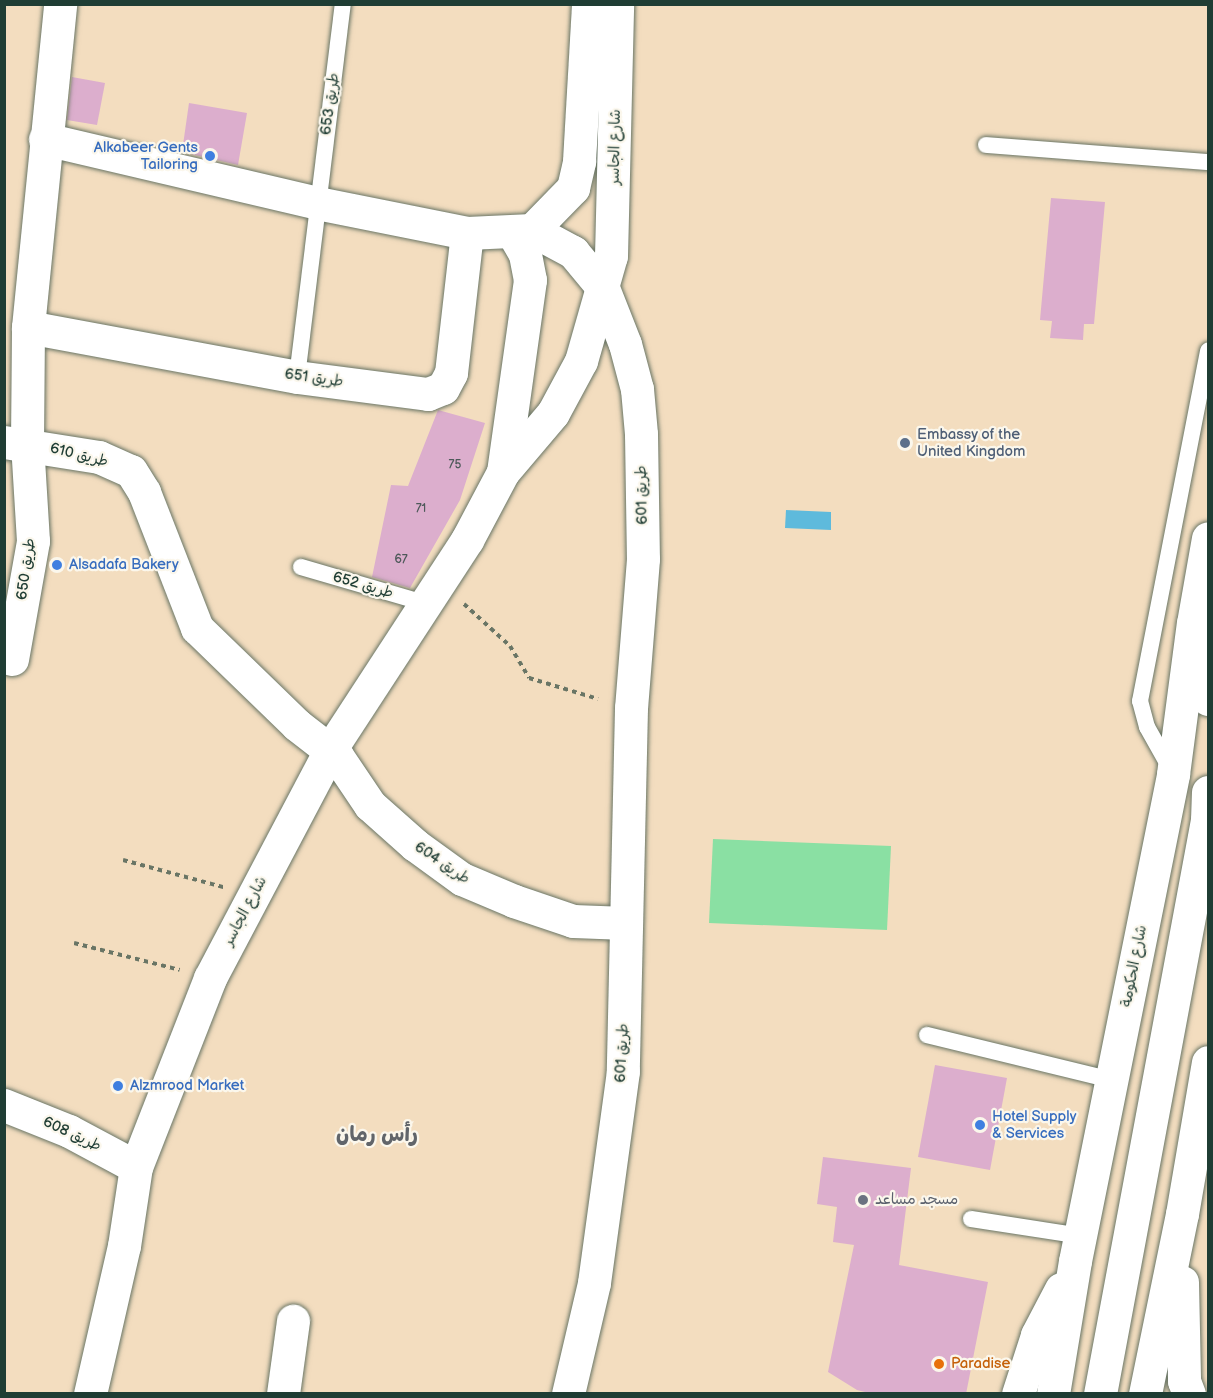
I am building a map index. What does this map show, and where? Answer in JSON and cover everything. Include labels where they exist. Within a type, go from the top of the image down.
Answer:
[{"type":"street","points":[[16,443],[60,4]]},
{"type":"street","points":[[45,139],[317,203],[467,233],[522,232],[573,188],[579,161],[588,4]]},
{"type":"street","name":"شارع الجاسر","points":[[98,1392],[136,1167],[210,978],[330,750],[467,540],[503,472],[553,413],[581,361],[611,256],[614,213],[617,4]]},
{"type":"street","points":[[503,472],[530,280],[522,232]]},
{"type":"street","name":"طريق 601","points":[[522,232],[573,252],[603,288],[625,344],[637,388],[641,434],[643,560],[631,708],[623,1071],[594,1282],[568,1394]]},
{"type":"street","name":"طريق 651","points":[[28,327],[297,377],[428,394],[443,388],[451,373],[467,233]]},
{"type":"street","name":"طريق 610","points":[[16,443],[99,457],[130,471],[144,492],[197,628],[297,725],[330,750]]},
{"type":"street","name":"طريق 650","points":[[12,659],[33,541],[16,443]]},
{"type":"street","name":"شارع الحكومة","points":[[1053,1394],[1078,1249],[1173,774],[1193,622],[1209,538]]},
{"type":"street","points":[[1193,622],[1209,699]]},
{"type":"street","name":"طريق 604","points":[[330,750],[370,805],[415,845],[462,879],[573,921],[626,923]]},
{"type":"street","points":[[1100,1394],[1208,819],[1209,792]]},
{"type":"street","points":[[1144,1394],[1182,1214],[1209,1062]]},
{"type":"street","name":"طريق 608","points":[[4,1105],[69,1131],[136,1167]]},
{"type":"street","points":[[1182,1214],[1183,1342],[1189,1394]]},
{"type":"street","points":[[1018,1394],[1037,1335],[1078,1249]]},
{"type":"street","points":[[283,1394],[292,1321]]},
{"type":"lane","name":"طريق 653","points":[[297,377],[343,4]]},
{"type":"lane","points":[[986,145],[1209,162]]},
{"type":"lane","points":[[1173,774],[1147,727],[1140,700],[1209,351]]},
{"type":"lane","name":"طريق 652","points":[[301,567],[432,592]]},
{"type":"lane","points":[[927,1035],[1112,1080]]},
{"type":"lane","points":[[971,1219],[1078,1249]]},
{"type":"path","points":[[432,592],[510,646],[529,678],[631,708]]},
{"type":"path","points":[[123,860],[253,894]]},
{"type":"path","points":[[74,943],[210,978]]},
{"type":"green space","points":[[713,839],[891,846],[887,930],[709,923]]},
{"type":"water","points":[[786,510],[831,512],[831,530],[785,528]]},
{"type":"building","points":[[72,77],[105,83],[97,125],[67,120]]},
{"type":"building","points":[[189,103],[247,113],[238,165],[182,152]]},
{"type":"building","points":[[1051,198],[1105,202],[1094,324],[1084,324],[1083,340],[1050,338],[1052,321],[1040,320]]},
{"type":"building","points":[[438,410],[485,423],[460,500],[410,588],[372,577],[391,485],[408,486]]},
{"type":"building","points":[[935,1065],[1007,1078],[990,1170],[918,1157]]},
{"type":"building","points":[[823,1157],[911,1168],[899,1265],[988,1282],[966,1394],[873,1394],[857,1390],[828,1372],[854,1245],[833,1242],[837,1207],[817,1204]]},
{"type":"place","name":"Alkabeer Gents Tailoring","points":[[210,156]]},
{"type":"place","name":"Embassy of the United Kingdom","points":[[905,443]]},
{"type":"place","name":"Alsadafa Bakery","points":[[57,565]]},
{"type":"place","name":"Alzmrood Market","points":[[118,1086]]},
{"type":"place","name":"Hotel Supply & Services","points":[[980,1125]]},
{"type":"place","name":"مسجد مساعد","points":[[863,1200]]},
{"type":"place","name":"Paradise","points":[[939,1364]]},
{"type":"district","name":"رأس رمان","points":[[377,1135]]}]
